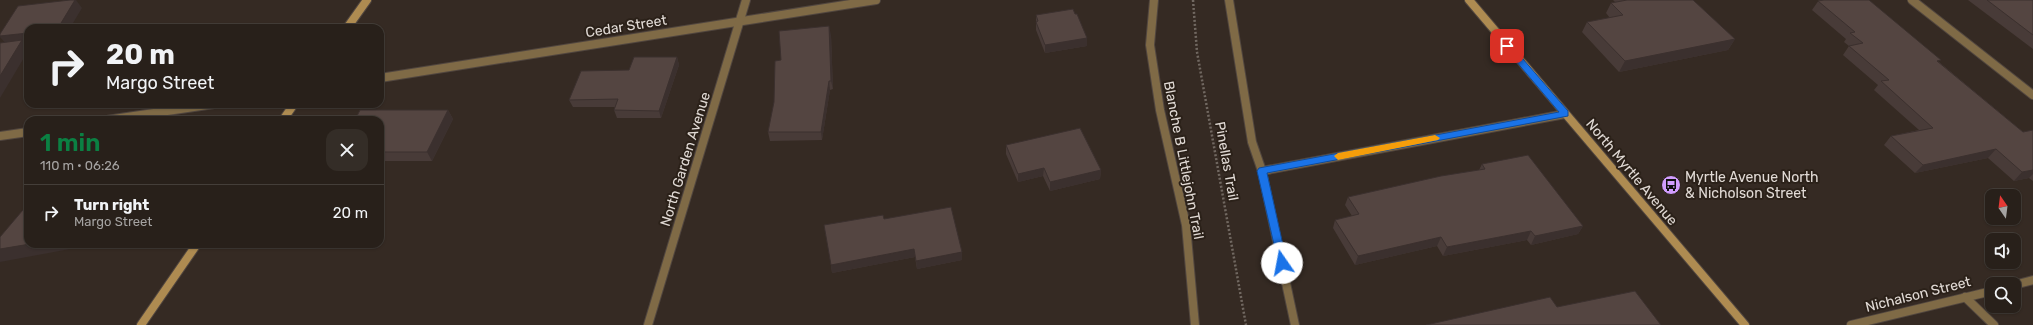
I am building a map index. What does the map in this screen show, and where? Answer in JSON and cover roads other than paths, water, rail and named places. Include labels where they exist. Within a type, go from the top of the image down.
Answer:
[{"type":"main road","points":[[350,24],[367,0]]},
{"type":"main road","name":"North Myrtle Avenue","points":[[1469,0],[1745,325]]},
{"type":"main road","points":[[141,325],[194,248]]},
{"type":"street","name":"North Garden Avenue","points":[[648,325],[746,0]]},
{"type":"street","name":"Cedar Street","points":[[384,77],[876,0]]},
{"type":"street","name":"Blanche B Littlejohn Trail","points":[[1154,0],[1150,45],[1160,110],[1186,225],[1195,325]]},
{"type":"street","points":[[1229,0],[1252,142],[1262,171],[1295,325]]},
{"type":"street","points":[[1912,0],[2033,95]]},
{"type":"street","points":[[134,116],[187,108]]},
{"type":"street","points":[[1262,171],[1565,114]]},
{"type":"street","points":[[0,136],[24,133]]},
{"type":"street","points":[[2021,283],[2033,280]]},
{"type":"street","name":"Nichalson Street","points":[[1851,325],[1985,292]]},
{"type":"street","points":[[1965,297],[1994,325]]},
{"type":"place","name":"Myrtle Avenue North & Nicholson Street","points":[[1671,185]]}]
